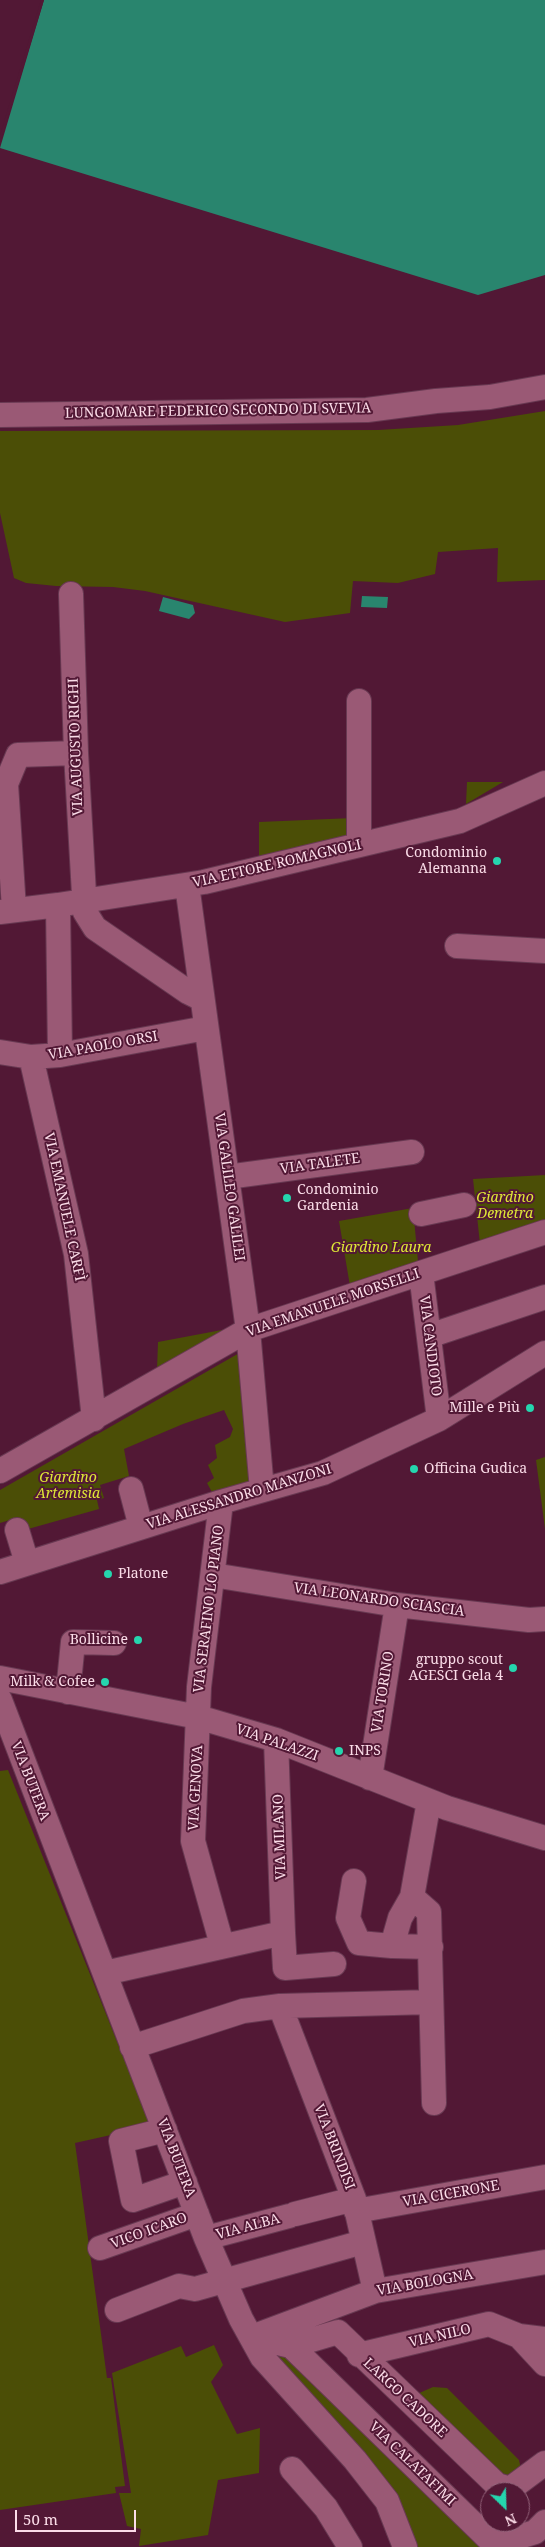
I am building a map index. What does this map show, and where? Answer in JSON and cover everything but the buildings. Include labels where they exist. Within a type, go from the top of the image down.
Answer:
[{"type":"street","name":"LUNGOMARE FEDERICO SECONDO DI SVEVIA","points":[[0,415],[367,410],[436,401],[490,397],[545,387]]},
{"type":"street","name":"LUNGOMARE FEDERICO SECONDO DI SVEVIA","points":[[0,401],[436,401]]},
{"type":"street","name":"VIA AUGUSTO RIGHI","points":[[71,594],[76,753],[85,912],[95,928],[188,992],[202,999]]},
{"type":"street","points":[[359,701],[359,845]]},
{"type":"street","points":[[7,910],[6,784],[18,755],[76,753]]},
{"type":"street","name":"VIA ETTORE ROMAGNOLI","points":[[7,910],[58,905],[187,884],[359,845],[460,821],[545,783]]},
{"type":"street","name":"VIA GALILEO GALILEI","points":[[187,884],[248,1330],[262,1490]]},
{"type":"street","points":[[58,905],[60,1055]]},
{"type":"street","points":[[457,946],[545,951]]},
{"type":"street","name":"VIA PAOLO ORSI","points":[[0,1052],[30,1057],[60,1055],[206,1028]]},
{"type":"street","name":"VIA EMANUELE CARFÌ","points":[[30,1057],[76,1254],[94,1419]]},
{"type":"street","name":"VIA TALETE","points":[[227,1177],[412,1152]]},
{"type":"street","points":[[421,1214],[464,1205]]},
{"type":"street","name":"VIA EMANUELE MORSELLI","points":[[0,1470],[94,1419],[248,1330],[545,1232]]},
{"type":"street","name":"VIA CANDIOTO","points":[[421,1273],[439,1419]]},
{"type":"street","points":[[429,1336],[545,1297]]},
{"type":"street","name":"VIA ALESSANDRO MANZONI","points":[[0,1572],[221,1502],[323,1473],[439,1419],[545,1353]]},
{"type":"street","points":[[131,1489],[141,1527]]},
{"type":"street","name":"VIA SERAFINO LO PIANO","points":[[198,1717],[199,1687],[214,1576],[221,1502]]},
{"type":"street","points":[[16,1530],[27,1563]]},
{"type":"street","name":"VIA LEONARDO SCIASCIA","points":[[214,1576],[397,1606],[530,1620],[545,1619]]},
{"type":"street","name":"VIA TORINO","points":[[370,1778],[397,1606]]},
{"type":"street","points":[[68,1692],[73,1642],[114,1643]]},
{"type":"street","name":"VIA PALAZZI","points":[[0,1678],[198,1717],[276,1740],[429,1801],[524,1834],[545,1838]]},
{"type":"street","points":[[11,1733],[23,1683]]},
{"type":"street","name":"VIA BUTERA","points":[[0,1700],[11,1733],[206,2238],[252,2337],[262,2357],[355,2460],[387,2501],[405,2547]]},
{"type":"street","name":"VIA GENOVA","points":[[198,1717],[193,1840],[222,1945]]},
{"type":"street","name":"VIA MILANO","points":[[276,1740],[285,1968],[334,1964]]},
{"type":"street","points":[[392,1946],[400,1918],[412,1897],[429,1801]]},
{"type":"street","points":[[354,1881],[348,1918],[359,1944],[431,1947]]},
{"type":"street","points":[[412,1897],[429,1912],[434,2104]]},
{"type":"street","points":[[105,1973],[222,1945],[283,1934]]},
{"type":"street","points":[[132,2047],[244,2011],[280,2006],[431,2002]]},
{"type":"street","name":"VIA BRINDISI","points":[[280,2006],[355,2205],[375,2291]]},
{"type":"street","points":[[165,2130],[122,2141],[133,2200],[185,2182]]},
{"type":"street","name":"VIA CICERONE","points":[[355,2205],[545,2177]]},
{"type":"street","name":"VIA ALBA","points":[[206,2238],[292,2215],[355,2205]]},
{"type":"street","name":"VICO ICARO","points":[[100,2248],[197,2214]]},
{"type":"street","points":[[117,2310],[179,2286],[195,2289],[363,2242]]},
{"type":"street","name":"VIA BOLOGNA","points":[[252,2337],[375,2291],[545,2262]]},
{"type":"street","name":"VIA NILO","points":[[359,2355],[489,2324],[519,2336]]},
{"type":"street","name":"LARGO CADORE","points":[[252,2337],[291,2346],[338,2332],[359,2355],[497,2485],[510,2489],[545,2462]]},
{"type":"street","points":[[519,2336],[545,2339]]},
{"type":"street","points":[[519,2336],[545,2364]]},
{"type":"street","name":"VIA CALATAFIMI","points":[[291,2346],[490,2540],[516,2538],[535,2532],[545,2522]]},
{"type":"street","points":[[292,2469],[326,2508],[350,2547]]},
{"type":"green space","points":[[545,411],[545,580],[497,582],[498,548],[438,552],[435,574],[398,583],[353,581],[350,613],[285,622],[145,591],[113,587],[56,586],[26,583],[14,578],[0,513],[0,431],[378,430],[458,425]]},
{"type":"green space","points":[[467,782],[503,782],[466,804]]},
{"type":"green space","points":[[353,818],[353,834],[259,856],[259,822]]},
{"type":"green space","name":"Giardino Demetra","points":[[545,1175],[545,1226],[480,1244],[473,1179]]},
{"type":"green space","name":"Giardino Laura","points":[[413,1208],[419,1272],[351,1292],[339,1221]]},
{"type":"green space","points":[[227,1329],[157,1370],[158,1342]]},
{"type":"green space","name":"Giardino Artemisia","points":[[241,1352],[253,1485],[213,1494],[207,1483],[214,1478],[208,1465],[217,1458],[215,1445],[230,1437],[233,1429],[224,1410],[183,1424],[124,1449],[129,1476],[100,1485],[104,1498],[97,1500],[99,1509],[21,1531],[10,1520],[0,1523],[0,1490]]},
{"type":"green space","points":[[545,1457],[545,1529],[536,1460]]},
{"type":"green space","points":[[8,1770],[151,2126],[75,2143],[107,2378],[111,2378],[125,2486],[115,2487],[116,2493],[0,2510],[0,1771]]},
{"type":"green space","points":[[214,2345],[223,2365],[211,2382],[237,2434],[260,2428],[259,2473],[218,2480],[208,2535],[139,2546],[141,2529],[127,2526],[119,2493],[131,2493],[112,2373],[181,2346],[186,2357]]},
{"type":"green space","points":[[288,2352],[484,2547],[417,2547],[393,2488],[277,2363],[280,2355]]},
{"type":"green space","points":[[433,2387],[447,2388],[519,2460],[522,2474],[501,2479],[417,2394]]},
{"type":"shaded area","points":[[44,0],[545,0],[545,275],[478,295],[0,148]]},
{"type":"shaded area","points":[[362,596],[388,597],[387,608],[361,607]]},
{"type":"shaded area","points":[[163,597],[193,605],[195,613],[189,619],[159,611]]},
{"type":"pier","points":[[41,0],[44,0],[0,144],[0,135]]},
{"type":"place","name":"Condominio Alemanna","points":[[497,861]]},
{"type":"place","name":"Condominio Gardenia","points":[[287,1198]]},
{"type":"place","name":"Mille e Più","points":[[530,1408]]},
{"type":"place","name":"Officina Gudica","points":[[414,1469]]},
{"type":"place","name":"Platone","points":[[108,1574]]},
{"type":"place","name":"Bollicine","points":[[138,1640]]},
{"type":"place","name":"gruppo scout AGESCI Gela 4","points":[[513,1668]]},
{"type":"place","name":"Milk & Cofee","points":[[105,1682]]},
{"type":"place","name":"INPS","points":[[339,1751]]}]
